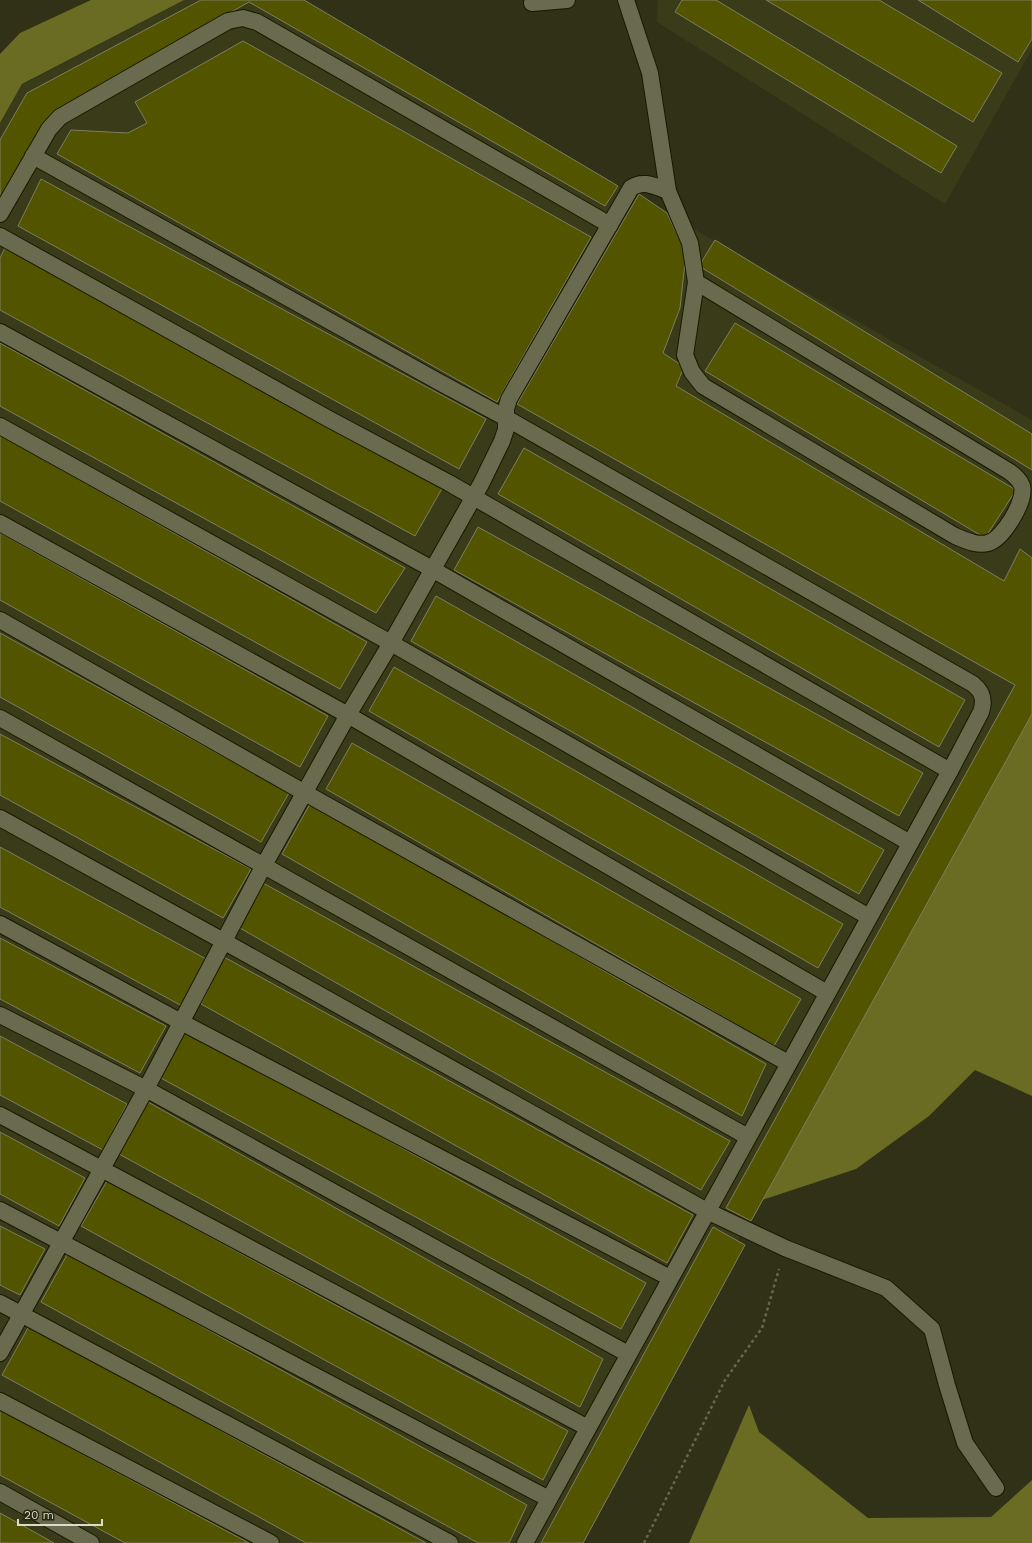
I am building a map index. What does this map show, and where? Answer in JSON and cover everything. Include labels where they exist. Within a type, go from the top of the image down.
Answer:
[{"type":"lane","points":[[532,3],[567,0]]},
{"type":"lane","points":[[626,0],[650,73],[668,191],[690,243],[696,282],[685,355],[692,372],[703,386],[955,536],[977,544],[987,544],[997,539],[1009,523],[1022,501],[1022,484],[1018,478],[696,282]]},
{"type":"lane","points":[[0,214],[49,129],[60,117],[228,21],[243,18],[257,22],[610,225]]},
{"type":"lane","points":[[33,156],[425,375],[506,418],[973,684],[979,689],[983,696],[981,712],[950,771],[525,1543]]},
{"type":"lane","points":[[0,1353],[146,1089],[225,942],[264,865],[473,497],[502,441],[506,429],[506,408],[509,399],[631,188],[638,183],[647,184],[668,191]]},
{"type":"lane","points":[[0,236],[320,414],[473,497],[950,771]]},
{"type":"lane","points":[[0,332],[432,569],[910,843]]},
{"type":"lane","points":[[0,426],[391,643],[869,918]]},
{"type":"lane","points":[[0,523],[348,715],[827,993]]},
{"type":"lane","points":[[0,620],[304,793],[788,1063]]},
{"type":"lane","points":[[0,718],[748,1137]]},
{"type":"lane","points":[[0,818],[707,1211],[785,1248],[886,1288],[932,1329],[947,1385],[965,1442],[996,1488]]},
{"type":"lane","points":[[0,924],[181,1022],[670,1278]]},
{"type":"lane","points":[[0,1015],[146,1089],[628,1354]]},
{"type":"lane","points":[[0,1115],[588,1428]]},
{"type":"lane","points":[[0,1210],[60,1243],[549,1499]]},
{"type":"lane","points":[[0,1303],[450,1543]]},
{"type":"lane","points":[[0,1401],[271,1543]]},
{"type":"lane","points":[[0,1492],[90,1543]]},
{"type":"path","points":[[644,1543],[726,1380],[762,1328],[785,1248]]},
{"type":"shaded area","points":[[91,0],[184,0],[22,84],[0,123],[0,54],[20,33]]},
{"type":"shaded area","points":[[184,0],[288,0],[1032,420],[1032,705],[572,1543],[0,1543],[0,123],[22,85]]},
{"type":"shaded area","points":[[658,0],[1032,0],[1032,49],[945,204],[657,22]]},
{"type":"shaded area","points":[[1032,705],[1032,1096],[975,1070],[929,1116],[856,1169],[759,1201]]},
{"type":"shaded area","points":[[749,1405],[759,1432],[868,1518],[991,1517],[1032,1480],[1032,1543],[689,1543]]},
{"type":"building","points":[[201,0],[304,0],[618,186],[605,206],[249,2],[56,110],[0,205],[0,140],[27,93]]},
{"type":"building","points":[[682,0],[716,0],[957,146],[941,173],[675,12]]},
{"type":"building","points":[[766,0],[879,0],[1002,73],[973,122]]},
{"type":"building","points":[[918,0],[1030,0],[1032,1],[1032,39],[1018,62]]},
{"type":"building","points":[[243,41],[591,237],[497,402],[57,154],[71,130],[128,133],[147,123],[135,102]]},
{"type":"building","points":[[41,179],[486,419],[459,469],[18,226]]},
{"type":"building","points":[[639,194],[667,213],[686,254],[680,308],[663,353],[684,367],[676,386],[1004,581],[1020,549],[1032,558],[1032,714],[751,1221],[726,1208],[1015,685],[517,404]]},
{"type":"building","points":[[715,240],[1032,434],[1032,470],[699,266]]},
{"type":"building","points":[[5,248],[444,485],[415,536],[0,310],[0,258]]},
{"type":"building","points":[[735,323],[1016,490],[985,538],[705,371]]},
{"type":"building","points":[[0,343],[405,568],[376,613],[0,406]]},
{"type":"building","points":[[0,435],[367,642],[340,689],[0,501]]},
{"type":"building","points":[[524,448],[965,700],[939,747],[498,494]]},
{"type":"building","points":[[478,527],[923,773],[899,816],[454,570]]},
{"type":"building","points":[[0,533],[328,716],[300,767],[0,600]]},
{"type":"building","points":[[436,596],[884,850],[859,894],[411,641]]},
{"type":"building","points":[[0,633],[289,793],[261,842],[0,697]]},
{"type":"building","points":[[394,667],[843,924],[818,968],[369,711]]},
{"type":"building","points":[[0,734],[251,869],[223,918],[0,795]]},
{"type":"building","points":[[352,743],[801,999],[774,1046],[326,789]]},
{"type":"building","points":[[311,802],[766,1064],[742,1116],[282,854]]},
{"type":"building","points":[[0,847],[208,960],[182,1006],[0,907]]},
{"type":"building","points":[[263,883],[730,1141],[701,1190],[238,927]]},
{"type":"building","points":[[0,938],[166,1026],[140,1073],[0,999]]},
{"type":"building","points":[[224,957],[693,1215],[667,1263],[201,1004]]},
{"type":"building","points":[[187,1029],[646,1283],[621,1329],[159,1077]]},
{"type":"building","points":[[0,1036],[127,1104],[103,1150],[0,1095]]},
{"type":"building","points":[[148,1102],[603,1359],[580,1407],[119,1154]]},
{"type":"building","points":[[0,1132],[85,1178],[59,1226],[0,1194]]},
{"type":"building","points":[[107,1181],[568,1431],[543,1480],[81,1226]]},
{"type":"building","points":[[0,1226],[45,1249],[20,1295],[0,1285]]},
{"type":"building","points":[[713,1227],[745,1245],[583,1543],[541,1543]]},
{"type":"building","points":[[68,1253],[527,1505],[509,1543],[478,1543],[41,1302]]},
{"type":"building","points":[[29,1326],[426,1543],[306,1543],[2,1375]]},
{"type":"building","points":[[0,1410],[249,1543],[125,1543],[0,1475]]},
{"type":"building","points":[[0,1513],[54,1543],[0,1543]]}]
